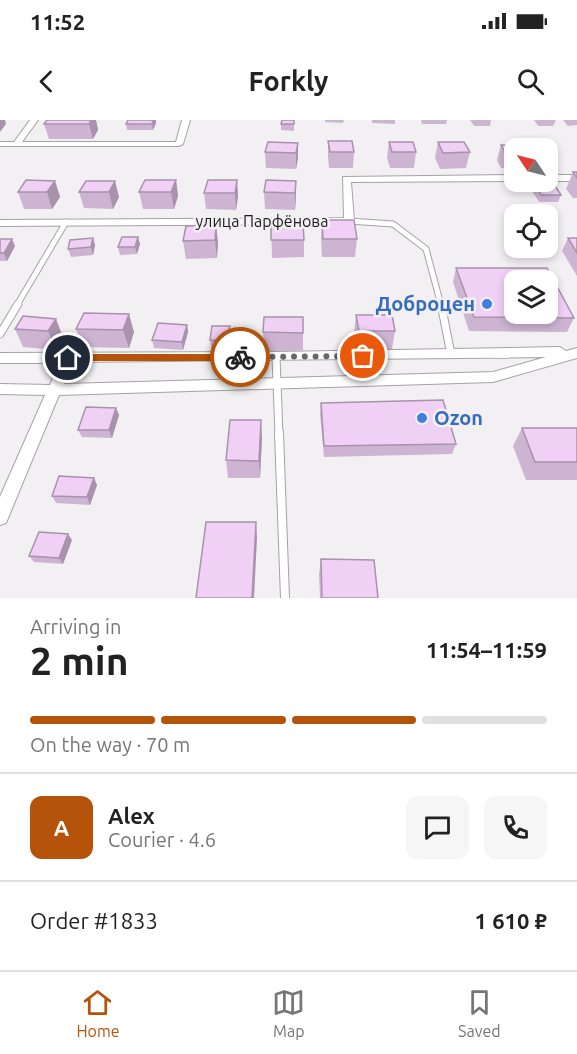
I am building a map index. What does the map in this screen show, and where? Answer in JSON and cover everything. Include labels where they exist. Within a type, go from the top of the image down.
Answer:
[{"type":"street","points":[[16,144],[34,120]]},
{"type":"street","points":[[0,144],[179,144],[186,120]]},
{"type":"street","name":"улица Парфёнова","points":[[0,223],[349,221],[346,179],[504,178]]},
{"type":"street","points":[[558,178],[577,178]]},
{"type":"street","points":[[0,357],[276,357],[577,352]]},
{"type":"street","points":[[0,389],[55,390],[493,377],[577,352]]},
{"type":"street","points":[[0,517],[68,358]]},
{"type":"lane","points":[[349,221],[393,224],[426,249],[439,294],[451,354]]},
{"type":"lane","points":[[0,334],[66,222]]},
{"type":"lane","points":[[276,357],[285,598]]},
{"type":"building","points":[[47,120],[91,120],[89,124],[44,124]]},
{"type":"building","points":[[128,120],[153,120],[152,124],[126,124]]},
{"type":"building","points":[[282,120],[294,120],[294,124],[281,124]]},
{"type":"building","points":[[328,141],[352,141],[354,152],[330,152]]},
{"type":"building","points":[[268,142],[298,143],[296,153],[265,152]]},
{"type":"building","points":[[389,142],[413,142],[416,152],[392,152]]},
{"type":"building","points":[[438,142],[464,142],[470,152],[443,153]]},
{"type":"building","points":[[26,180],[55,181],[47,192],[18,192]]},
{"type":"building","points":[[145,180],[176,180],[171,192],[139,192]]},
{"type":"building","points":[[208,180],[237,180],[235,193],[204,193]]},
{"type":"building","points":[[266,180],[296,181],[295,193],[264,192]]},
{"type":"building","points":[[86,181],[115,181],[109,192],[79,192]]},
{"type":"building","points":[[558,190],[561,195],[541,195],[539,192]]},
{"type":"building","points":[[322,220],[354,220],[357,239],[323,239]]},
{"type":"building","points":[[271,224],[303,224],[304,240],[271,240]]},
{"type":"building","points":[[216,225],[215,240],[183,241],[186,226]]},
{"type":"building","points":[[122,237],[138,237],[135,247],[118,247]]},
{"type":"building","points":[[93,238],[91,247],[68,249],[70,240]]},
{"type":"building","points":[[568,238],[577,238],[577,253]]},
{"type":"building","points":[[0,239],[12,239],[4,253],[0,253]]},
{"type":"building","points":[[456,268],[547,268],[548,270],[504,270],[504,317],[474,317]]},
{"type":"building","points":[[558,288],[574,318],[558,318]]},
{"type":"building","points":[[84,313],[129,314],[123,330],[76,329]]},
{"type":"building","points":[[356,315],[392,315],[395,331],[359,331]]},
{"type":"building","points":[[23,316],[56,319],[48,331],[15,329]]},
{"type":"building","points":[[264,317],[303,317],[303,333],[263,332]]},
{"type":"building","points":[[158,323],[187,325],[182,342],[152,340]]},
{"type":"building","points":[[212,326],[230,326],[227,341],[210,340]]},
{"type":"building","points":[[443,400],[456,444],[324,446],[321,403]]},
{"type":"building","points":[[86,407],[116,408],[109,430],[78,430]]},
{"type":"building","points":[[230,420],[261,420],[259,461],[226,460]]},
{"type":"building","points":[[522,428],[577,428],[577,462],[535,462]]},
{"type":"building","points":[[59,476],[94,478],[87,497],[52,496]]},
{"type":"building","points":[[206,522],[256,522],[252,598],[196,598]]},
{"type":"building","points":[[39,532],[68,534],[59,558],[29,556]]},
{"type":"building","points":[[321,559],[374,560],[378,598],[322,598]]},
{"type":"way so far","points":[[240,357],[363,356]]},
{"type":"place","name":"Доброцен","points":[[487,304]]},
{"type":"place","name":"Ozon","points":[[422,418]]},
{"type":"route","points":[[68,358],[240,357]]}]
